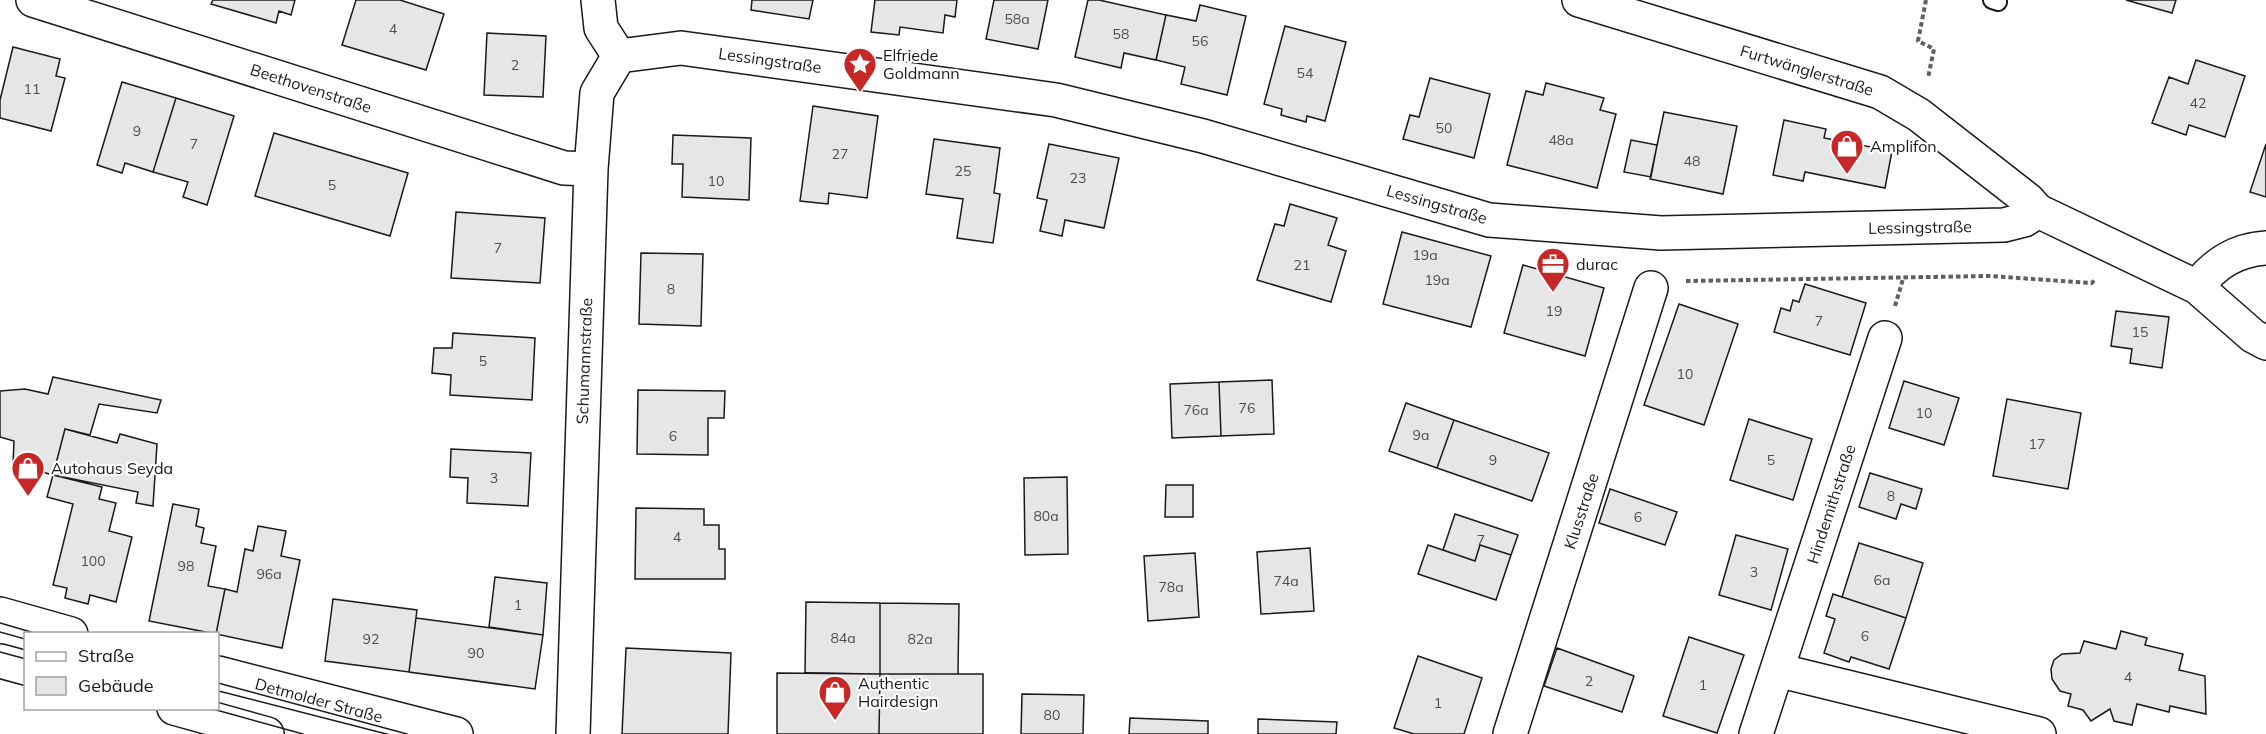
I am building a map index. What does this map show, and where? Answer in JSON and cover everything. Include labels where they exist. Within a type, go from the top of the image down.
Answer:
[{"type":"street","name":"Beethovenstraße","points":[[33,0],[564,168],[591,169]]},
{"type":"street","points":[[598,0],[601,28],[619,56]]},
{"type":"street","name":"Furtwänglerstraße","points":[[1579,0],[1880,92],[1919,115],[2028,200],[2038,211]]},
{"type":"street","name":"Lessingstraße","points":[[619,56],[681,48],[1056,99],[1203,136],[1489,220],[1661,233],[2004,225],[2024,220],[2038,211]]},
{"type":"street","name":"Schumannstraße","points":[[573,734],[591,169],[597,93],[619,56]]},
{"type":"street","points":[[2038,211],[2197,287],[2253,336],[2266,343]]},
{"type":"street","points":[[2197,287],[2208,272],[2230,255],[2266,248]]},
{"type":"street","name":"Klusstraße","points":[[1510,734],[1651,288]]},
{"type":"street","name":"Hindemithstraße","points":[[1756,734],[1885,338]]},
{"type":"street","points":[[0,614],[67,632]]},
{"type":"street","points":[[0,661],[24,667]]},
{"type":"street","points":[[1777,670],[2039,734]]},
{"type":"street","name":"Detmolder Straße","points":[[219,673],[456,734]]},
{"type":"street","points":[[181,710],[267,734]]},
{"type":"path","points":[[1919,115],[1934,50],[1918,41],[1926,0]]},
{"type":"path","points":[[1651,288],[1661,290],[1669,282],[1701,280],[1989,276],[2092,283],[2113,246]]},
{"type":"building","points":[[213,0],[295,0],[291,15],[279,11],[276,23],[211,4]]},
{"type":"building","points":[[356,0],[400,0],[444,14],[426,70],[342,45]]},
{"type":"building","points":[[752,0],[813,0],[809,19],[751,10]]},
{"type":"building","points":[[875,0],[957,0],[955,17],[945,15],[943,33],[900,27],[899,35],[871,32]]},
{"type":"building","points":[[994,0],[1048,0],[1038,49],[986,39]]},
{"type":"building","points":[[1088,0],[1099,0],[1166,15],[1156,60],[1124,53],[1121,68],[1075,57]]},
{"type":"building","points":[[2126,0],[2176,0],[2172,13]]},
{"type":"building","points":[[1200,5],[1246,16],[1227,95],[1181,84],[1185,67],[1156,60],[1166,15],[1196,21]]},
{"type":"building","points":[[1285,26],[1346,42],[1325,121],[1307,116],[1306,122],[1281,115],[1282,109],[1264,104]]},
{"type":"building","points":[[487,33],[546,36],[543,97],[484,95]]},
{"type":"building","points":[[13,47],[60,59],[56,76],[65,78],[51,131],[0,118],[0,100]]},
{"type":"building","points":[[2196,60],[2245,76],[2225,137],[2189,125],[2186,135],[2152,123],[2169,77],[2188,84]]},
{"type":"building","points":[[1430,78],[1490,94],[1474,158],[1403,139],[1410,115],[1419,117]]},
{"type":"building","points":[[122,82],[176,98],[153,172],[125,163],[122,173],[97,165]]},
{"type":"building","points":[[1546,83],[1604,98],[1600,110],[1616,114],[1597,188],[1507,165],[1526,91],[1543,95]]},
{"type":"building","points":[[176,98],[234,116],[207,205],[183,197],[188,182],[153,172]]},
{"type":"building","points":[[813,106],[878,116],[867,198],[829,193],[828,204],[800,201]]},
{"type":"building","points":[[1664,112],[1737,126],[1723,194],[1650,179]]},
{"type":"building","points":[[1784,120],[1826,129],[1824,138],[1892,151],[1885,188],[1805,172],[1803,181],[1773,175]]},
{"type":"building","points":[[274,133],[408,173],[390,236],[255,196]]},
{"type":"building","points":[[673,135],[751,138],[749,200],[682,197],[683,164],[672,164]]},
{"type":"building","points":[[934,139],[1000,148],[994,193],[1000,194],[993,243],[957,238],[963,199],[926,194]]},
{"type":"building","points":[[1631,140],[1657,145],[1651,177],[1624,172]]},
{"type":"building","points":[[1049,144],[1119,158],[1104,228],[1065,220],[1062,236],[1040,231],[1047,200],[1037,198]]},
{"type":"building","points":[[2266,144],[2266,197],[2250,192]]},
{"type":"building","points":[[1290,204],[1337,218],[1328,245],[1346,251],[1331,302],[1257,280],[1275,224],[1284,226]]},
{"type":"building","points":[[456,212],[545,218],[540,283],[451,278]]},
{"type":"building","points":[[1402,232],[1491,256],[1471,327],[1383,304]]},
{"type":"building","points":[[641,253],[703,254],[701,326],[639,324]]},
{"type":"building","points":[[1523,265],[1604,288],[1585,356],[1504,333]]},
{"type":"building","points":[[1805,284],[1866,303],[1850,355],[1774,332],[1781,308],[1790,311],[1793,300],[1799,302]]},
{"type":"building","points":[[1679,304],[1738,324],[1704,425],[1644,405]]},
{"type":"building","points":[[2116,311],[2169,317],[2162,368],[2130,363],[2132,349],[2111,346]]},
{"type":"building","points":[[453,333],[535,338],[532,400],[450,395],[451,375],[432,373],[434,348],[452,348]]},
{"type":"building","points":[[53,377],[161,400],[157,413],[99,404],[90,435],[65,429],[53,475],[13,464],[14,441],[0,437],[0,391],[25,389],[48,394]]},
{"type":"building","points":[[1272,380],[1274,434],[1221,436],[1219,382]]},
{"type":"building","points":[[1904,381],[1959,398],[1944,445],[1889,428]]},
{"type":"building","points":[[1219,382],[1221,436],[1172,438],[1170,384]]},
{"type":"building","points":[[638,390],[725,391],[724,418],[708,418],[708,455],[637,454]]},
{"type":"building","points":[[2007,399],[2081,413],[2068,489],[1993,476]]},
{"type":"building","points":[[1406,403],[1454,420],[1437,468],[1389,451]]},
{"type":"building","points":[[1749,419],[1812,439],[1793,500],[1730,480]]},
{"type":"building","points":[[1454,420],[1549,453],[1532,501],[1437,468]]},
{"type":"building","points":[[65,429],[117,443],[120,434],[157,444],[153,506],[136,503],[138,492],[53,475]]},
{"type":"building","points":[[451,449],[531,453],[528,506],[467,503],[468,478],[450,477]]},
{"type":"building","points":[[1870,473],[1922,489],[1916,509],[1901,504],[1896,519],[1859,507]]},
{"type":"building","points":[[53,475],[102,487],[99,499],[116,503],[109,531],[132,537],[116,602],[90,595],[88,604],[65,598],[67,588],[53,585],[73,504],[47,497]]},
{"type":"building","points":[[1067,477],[1068,554],[1025,555],[1024,478]]},
{"type":"building","points":[[1166,485],[1193,485],[1193,517],[1165,517]]},
{"type":"building","points":[[1610,489],[1677,512],[1665,545],[1599,523]]},
{"type":"building","points":[[173,504],[199,509],[196,526],[204,528],[201,543],[216,546],[208,586],[225,589],[216,632],[149,621]]},
{"type":"building","points":[[636,508],[704,509],[704,525],[719,525],[719,549],[725,549],[725,579],[635,579]]},
{"type":"building","points":[[1455,514],[1518,535],[1511,555],[1480,545],[1475,561],[1443,550]]},
{"type":"building","points":[[258,526],[286,531],[281,556],[300,560],[282,648],[219,635],[219,632],[216,632],[225,589],[237,592],[245,549],[253,551]]},
{"type":"building","points":[[1736,535],[1788,549],[1771,610],[1719,595]]},
{"type":"building","points":[[1859,543],[1923,563],[1906,618],[1842,597]]},
{"type":"building","points":[[1428,545],[1475,561],[1480,545],[1511,555],[1496,600],[1418,574]]},
{"type":"building","points":[[1310,548],[1314,611],[1261,614],[1257,552]]},
{"type":"building","points":[[1195,553],[1199,617],[1148,621],[1144,556]]},
{"type":"building","points":[[495,577],[547,583],[543,635],[489,627]]},
{"type":"building","points":[[1833,594],[1906,618],[1889,669],[1851,657],[1849,662],[1824,653],[1835,619],[1826,616]]},
{"type":"building","points":[[333,599],[417,610],[409,672],[325,661]]},
{"type":"building","points":[[806,602],[880,603],[880,674],[805,673]]},
{"type":"building","points":[[880,603],[959,604],[958,674],[880,674]]},
{"type":"building","points":[[416,618],[543,635],[535,689],[409,672]]},
{"type":"building","points":[[2121,631],[2147,638],[2145,645],[2183,654],[2179,670],[2205,676],[2206,714],[2170,706],[2169,712],[2137,704],[2132,725],[2114,721],[2110,709],[2091,721],[2083,710],[2068,706],[2071,694],[2060,691],[2052,679],[2051,669],[2054,660],[2062,654],[2080,653],[2084,641],[2116,649]]},
{"type":"building","points":[[1689,637],[1744,655],[1717,733],[1663,716]]},
{"type":"building","points":[[626,648],[731,653],[728,734],[622,734]]},
{"type":"building","points":[[1557,648],[1634,676],[1622,712],[1544,686]]},
{"type":"building","points":[[1418,656],[1482,678],[1464,734],[1414,734],[1394,728]]},
{"type":"building","points":[[777,673],[880,674],[879,734],[777,734]]},
{"type":"building","points":[[880,674],[983,674],[983,734],[879,734]]},
{"type":"building","points":[[1022,694],[1084,695],[1083,734],[1021,734]]},
{"type":"building","points":[[1130,718],[1208,721],[1208,734],[1129,734]]},
{"type":"building","points":[[1258,719],[1337,722],[1336,734],[1258,734]]},
{"type":"tram line","points":[[0,623],[31,632]]},
{"type":"tram line","points":[[0,652],[24,658]]},
{"type":"tram line","points":[[219,683],[407,734]]},
{"type":"tram line","points":[[216,710],[303,734]]},
{"type":"place","name":"Elfriede Goldmann","points":[[860,93]]},
{"type":"place","name":"Amplifon","points":[[1847,175]]},
{"type":"place","name":"durac","points":[[1553,293]]},
{"type":"place","name":"Autohaus Seyda","points":[[28,497]]},
{"type":"place","name":"Authentic Hairdesign","points":[[835,721]]}]
